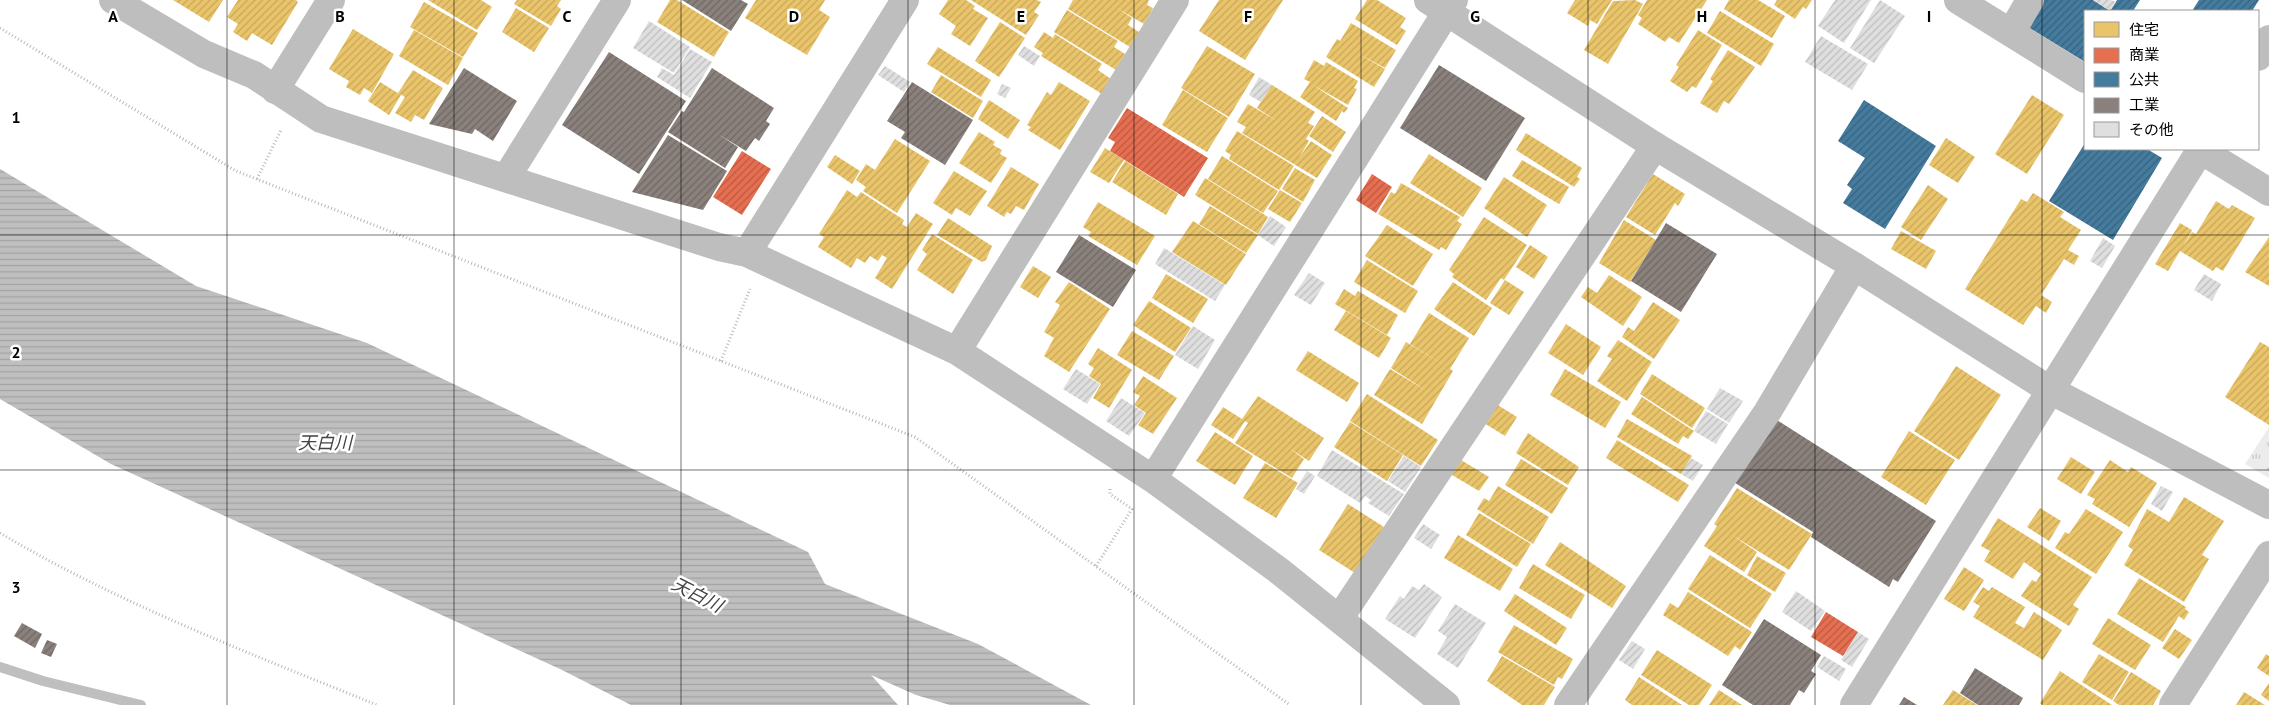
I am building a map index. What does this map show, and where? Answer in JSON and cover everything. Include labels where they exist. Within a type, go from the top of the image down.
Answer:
[{"type":"street","points":[[113,0],[204,54],[254,75],[320,120],[719,247],[747,253],[957,351],[1153,479],[1278,570],[1446,705]]},
{"type":"street","points":[[275,90],[331,0]]},
{"type":"street","points":[[506,178],[617,0]]},
{"type":"street","points":[[747,253],[906,0]]},
{"type":"street","points":[[957,351],[1175,0]]},
{"type":"street","points":[[1958,0],[2084,78]]},
{"type":"street","points":[[2011,33],[2030,0]]},
{"type":"street","points":[[1153,479],[1443,4],[1656,146],[1854,266],[2050,390],[2269,505]]},
{"type":"street","points":[[2259,55],[2269,39]]},
{"type":"street","points":[[1338,619],[1656,146]]},
{"type":"street","points":[[1854,705],[2199,150]]},
{"type":"street","points":[[2202,150],[2269,192]]},
{"type":"street","points":[[1568,705],[1768,411],[1854,266]]},
{"type":"street","points":[[2173,705],[2269,555]]},
{"type":"path","points":[[0,28],[236,171],[915,437],[1290,705]]},
{"type":"path","points":[[256,179],[283,127]]},
{"type":"path","points":[[721,361],[753,281]]},
{"type":"path","points":[[1096,566],[1132,509],[1110,494],[1111,453]]},
{"type":"path","points":[[0,533],[103,589],[162,617],[377,705]]},
{"type":"green space","points":[[2269,427],[2269,478],[2245,464]]},
{"type":"water","name":"天白川","points":[[0,169],[196,286],[367,343],[808,552],[825,584],[978,644],[1091,705],[950,705],[916,695],[871,675],[898,705],[631,705],[560,669],[111,464],[0,399]]},
{"type":"building: 住宅","points":[[173,0],[223,0],[209,22]]},
{"type":"building: 住宅","points":[[238,0],[296,0],[298,2],[272,45],[252,33],[247,41],[233,32],[238,24],[227,17]]},
{"type":"building: 住宅","points":[[428,0],[481,0],[492,7],[477,30]]},
{"type":"building: 住宅","points":[[517,0],[561,0],[557,6],[561,9],[551,26],[514,4]]},
{"type":"building: 住宅","points":[[670,0],[677,0],[729,32],[714,57],[657,22]]},
{"type":"building: 住宅","points":[[756,0],[825,0],[819,10],[830,17],[807,55],[745,18]]},
{"type":"building: 住宅","points":[[948,0],[966,0],[975,6],[973,9],[988,18],[970,46],[951,34],[956,26],[939,14]]},
{"type":"building: 住宅","points":[[971,0],[1037,0],[1041,2],[1034,12],[1039,15],[1026,35]]},
{"type":"building: 住宅","points":[[1073,0],[1149,0],[1147,5],[1153,8],[1144,24],[1117,8],[1132,18],[1128,25],[1139,32],[1130,47],[1068,9]]},
{"type":"building: 住宅","points":[[1219,0],[1283,0],[1245,60],[1199,31]]},
{"type":"building: 住宅","points":[[1367,0],[1377,0],[1406,18],[1400,27],[1406,31],[1397,45],[1355,19]]},
{"type":"building: 住宅","points":[[1575,0],[1612,0],[1597,24],[1590,20],[1588,26],[1567,13]]},
{"type":"building: 住宅","points":[[1635,0],[1643,4],[1608,64],[1584,50],[1613,1]]},
{"type":"building: 住宅","points":[[1647,0],[1707,0],[1679,43],[1669,37],[1665,42],[1638,24],[1642,18],[1638,15]]},
{"type":"building: 住宅","points":[[1729,0],[1758,0],[1785,16],[1772,38],[1724,9]]},
{"type":"building: 住宅","points":[[1777,0],[1812,0],[1806,9],[1803,7],[1795,19],[1774,5]]},
{"type":"building: 住宅","points":[[424,2],[478,33],[463,57],[410,27]]},
{"type":"building: 住宅","points":[[516,8],[549,28],[534,52],[502,32]]},
{"type":"building: 住宅","points":[[1067,10],[1118,41],[1114,47],[1125,54],[1116,70],[1054,32]]},
{"type":"building: 住宅","points":[[1720,11],[1774,44],[1761,66],[1707,33]]},
{"type":"building: 住宅","points":[[1000,22],[1025,38],[999,77],[975,61]]},
{"type":"building: 住宅","points":[[1351,23],[1396,50],[1385,68],[1359,54],[1385,69],[1374,87],[1326,57],[1337,39],[1340,41]]},
{"type":"building: 住宅","points":[[353,29],[394,54],[372,93],[364,88],[360,95],[346,87],[349,81],[329,69]]},
{"type":"building: 住宅","points":[[414,30],[463,58],[448,85],[399,56]]},
{"type":"building: 住宅","points":[[1698,30],[1722,45],[1696,88],[1692,86],[1687,92],[1670,81],[1679,67],[1676,65]]},
{"type":"building: 住宅","points":[[1044,32],[1053,38],[1055,34],[1102,64],[1098,70],[1111,79],[1102,94],[1041,56],[1043,53],[1034,47]]},
{"type":"building: 住宅","points":[[1207,46],[1255,74],[1229,117],[1181,88]]},
{"type":"building: 住宅","points":[[938,47],[991,80],[981,97],[927,64]]},
{"type":"building: 住宅","points":[[1728,50],[1755,67],[1729,104],[1724,101],[1717,113],[1700,103],[1713,81],[1710,79]]},
{"type":"building: 住宅","points":[[1314,60],[1324,66],[1326,62],[1358,81],[1354,88],[1357,89],[1348,105],[1313,85],[1348,108],[1344,113],[1342,111],[1336,121],[1300,97],[1310,82],[1304,79]]},
{"type":"building: 住宅","points":[[413,70],[443,88],[424,120],[415,115],[411,122],[395,113],[405,97],[398,93]]},
{"type":"building: 住宅","points":[[941,75],[983,101],[973,118],[931,92]]},
{"type":"building: 住宅","points":[[380,82],[401,95],[389,115],[368,101]]},
{"type":"building: 住宅","points":[[1059,82],[1090,101],[1060,150],[1028,130],[1031,127],[1027,125],[1047,92],[1051,95]]},
{"type":"building: 住宅","points":[[1272,85],[1315,112],[1308,123],[1314,126],[1306,139],[1309,141],[1299,158],[1311,141],[1332,155],[1317,178],[1242,133],[1246,127],[1237,122],[1248,104],[1277,121],[1257,108]]},
{"type":"building: 住宅","points":[[1183,90],[1228,118],[1207,152],[1162,125]]},
{"type":"building: 住宅","points":[[2032,95],[2064,115],[2027,174],[1995,154]]},
{"type":"building: 住宅","points":[[989,100],[1020,120],[1008,139],[978,119]]},
{"type":"building: 住宅","points":[[1322,116],[1346,132],[1333,152],[1309,136]]},
{"type":"building: 住宅","points":[[1237,131],[1294,166],[1279,190],[1229,159],[1231,155],[1225,151]]},
{"type":"building: 住宅","points":[[979,132],[995,142],[993,145],[1002,150],[1000,154],[1007,158],[991,183],[959,163]]},
{"type":"building: 住宅","points":[[1526,133],[1582,168],[1577,177],[1580,179],[1574,187],[1516,150]]},
{"type":"building: 住宅","points":[[1946,138],[1975,157],[1958,183],[1929,165]]},
{"type":"building: 住宅","points":[[895,139],[930,161],[897,213],[863,191],[866,187],[856,180],[866,164],[875,170]]},
{"type":"building: 住宅","points":[[1105,148],[1124,160],[1109,183],[1090,172]]},
{"type":"building: 住宅","points":[[1429,154],[1482,188],[1463,217],[1410,183]]},
{"type":"building: 住宅","points":[[835,155],[860,171],[852,184],[827,167]]},
{"type":"building: 住宅","points":[[1222,156],[1278,191],[1263,213],[1208,179]]},
{"type":"building: 住宅","points":[[1522,160],[1569,187],[1559,204],[1512,176]]},
{"type":"building: 住宅","points":[[1125,161],[1178,194],[1166,215],[1112,182]]},
{"type":"building: 住宅","points":[[1011,167],[1039,184],[1024,210],[1016,206],[1011,214],[1007,212],[1004,217],[987,206]]},
{"type":"building: 住宅","points":[[1295,168],[1315,180],[1303,202],[1282,189]]},
{"type":"building: 住宅","points":[[954,171],[987,191],[970,216],[956,208],[952,215],[933,203]]},
{"type":"building: 住宅","points":[[1653,174],[1685,194],[1678,206],[1675,203],[1655,235],[1626,217]]},
{"type":"building: 住宅","points":[[1504,177],[1547,205],[1527,237],[1484,208]]},
{"type":"building: 住宅","points":[[1205,178],[1268,217],[1258,234],[1195,195]]},
{"type":"building: 住宅","points":[[1401,183],[1460,217],[1457,221],[1462,224],[1446,250],[1441,247],[1439,250],[1378,214],[1391,192],[1395,194]]},
{"type":"building: 住宅","points":[[1928,185],[1948,199],[1921,240],[1901,227]]},
{"type":"building: 住宅","points":[[847,190],[857,197],[861,192],[904,220],[902,224],[907,227],[916,213],[933,224],[892,289],[875,278],[887,258],[882,255],[878,261],[870,256],[865,263],[857,258],[851,268],[818,247],[824,237],[819,234]]},
{"type":"building: 住宅","points":[[1280,190],[1302,203],[1290,222],[1268,209]]},
{"type":"building: 住宅","points":[[2033,193],[2064,212],[2060,217],[2081,230],[2068,250],[2079,256],[2074,265],[2064,259],[2041,295],[2052,302],[2046,313],[2036,306],[2023,325],[1965,289],[2021,199],[2027,202]]},
{"type":"building: 住宅","points":[[2216,201],[2229,209],[2232,205],[2255,218],[2223,271],[2216,267],[2213,271],[2180,251],[2168,271],[2155,264],[2180,223],[2192,230],[2183,247],[2192,232],[2196,234]]},
{"type":"building: 住宅","points":[[1098,202],[1155,236],[1137,265],[1088,236],[1091,232],[1083,227]]},
{"type":"building: 住宅","points":[[1210,206],[1258,235],[1246,253],[1199,224]]},
{"type":"building: 住宅","points":[[1484,217],[1527,245],[1504,280],[1501,278],[1486,300],[1452,277],[1454,274],[1449,270]]},
{"type":"building: 住宅","points":[[948,218],[992,246],[986,260],[982,262],[937,235]]},
{"type":"building: 住宅","points":[[1624,220],[1656,240],[1630,282],[1599,263]]},
{"type":"building: 住宅","points":[[1193,221],[1246,254],[1226,285],[1172,252]]},
{"type":"building: 住宅","points":[[1387,225],[1433,254],[1413,286],[1365,256]]},
{"type":"building: 住宅","points":[[1901,231],[1936,251],[1926,269],[1891,249]]},
{"type":"building: 住宅","points":[[932,234],[973,260],[953,294],[917,270],[927,254],[922,250]]},
{"type":"building: 住宅","points":[[2269,237],[2269,286],[2245,272]]},
{"type":"building: 住宅","points":[[1530,245],[1548,257],[1534,279],[1516,267]]},
{"type":"building: 住宅","points":[[1367,260],[1418,291],[1405,313],[1354,282]]},
{"type":"building: 住宅","points":[[1033,266],[1051,277],[1038,298],[1020,287]]},
{"type":"building: 住宅","points":[[1166,274],[1208,299],[1193,323],[1152,298]]},
{"type":"building: 住宅","points":[[1609,275],[1642,297],[1623,326],[1581,297],[1588,287],[1597,293]]},
{"type":"building: 住宅","points":[[1505,280],[1524,292],[1509,315],[1490,303]]},
{"type":"building: 住宅","points":[[1069,282],[1110,309],[1069,372],[1044,356],[1054,338],[1044,332],[1060,305],[1055,302]]},
{"type":"building: 住宅","points":[[1453,282],[1492,308],[1474,336],[1434,309]]},
{"type":"building: 住宅","points":[[1344,289],[1355,296],[1358,291],[1398,315],[1387,335],[1335,304]]},
{"type":"building: 住宅","points":[[1149,301],[1191,328],[1175,352],[1133,325]]},
{"type":"building: 住宅","points":[[1653,302],[1680,320],[1654,359],[1622,337],[1628,327],[1634,331]]},
{"type":"building: 住宅","points":[[1346,311],[1391,338],[1379,358],[1334,330]]},
{"type":"building: 住宅","points":[[1429,313],[1469,338],[1450,369],[1453,371],[1422,424],[1374,395],[1390,369],[1427,391],[1391,368],[1406,342],[1447,367],[1410,344]]},
{"type":"building: 住宅","points":[[1566,324],[1601,347],[1583,375],[1548,353]]},
{"type":"building: 住宅","points":[[1132,331],[1174,356],[1159,380],[1117,355]]},
{"type":"building: 住宅","points":[[1618,340],[1652,362],[1627,401],[1597,381],[1612,359],[1607,356]]},
{"type":"building: 住宅","points":[[2260,342],[2269,347],[2269,425],[2225,397]]},
{"type":"building: 住宅","points":[[1098,348],[1132,370],[1109,408],[1093,398],[1101,384],[1089,376],[1094,368],[1088,364]]},
{"type":"building: 住宅","points":[[1308,351],[1359,383],[1347,402],[1296,370]]},
{"type":"building: 住宅","points":[[1956,366],[2001,395],[1959,460],[1914,431]]},
{"type":"building: 住宅","points":[[1565,369],[1621,402],[1605,428],[1550,395]]},
{"type":"building: 住宅","points":[[1652,374],[1705,408],[1692,428],[1640,394]]},
{"type":"building: 住宅","points":[[1143,376],[1177,398],[1153,434],[1138,425],[1146,413],[1134,405],[1140,396],[1133,392]]},
{"type":"building: 住宅","points":[[1367,394],[1438,440],[1421,466],[1350,421]]},
{"type":"building: 住宅","points":[[1258,396],[1324,438],[1309,461],[1289,448],[1304,459],[1292,478],[1235,443],[1248,423],[1245,421],[1233,439],[1211,425],[1223,407],[1242,419]]},
{"type":"building: 住宅","points":[[1642,397],[1694,431],[1688,439],[1683,436],[1678,444],[1631,414]]},
{"type":"building: 住宅","points":[[1496,404],[1517,417],[1505,436],[1484,423]]},
{"type":"building: 住宅","points":[[1627,419],[1692,456],[1681,474],[1617,437]]},
{"type":"building: 住宅","points":[[1350,422],[1403,455],[1387,481],[1334,447]]},
{"type":"building: 住宅","points":[[1909,431],[1955,460],[1926,505],[1881,477]]},
{"type":"building: 住宅","points":[[1215,432],[1253,456],[1235,485],[1196,461]]},
{"type":"building: 住宅","points":[[1528,433],[1579,467],[1568,485],[1516,453]]},
{"type":"building: 住宅","points":[[1617,440],[1689,485],[1678,502],[1606,458]]},
{"type":"building: 住宅","points":[[2071,457],[2095,472],[2081,494],[2057,479]]},
{"type":"building: 住宅","points":[[1521,459],[1568,488],[1552,514],[1505,485]]},
{"type":"building: 住宅","points":[[1461,460],[1489,477],[1479,491],[1452,475]]},
{"type":"building: 住宅","points":[[2110,460],[2128,472],[2131,467],[2157,483],[2129,527],[2092,504],[2095,499],[2087,495]]},
{"type":"building: 住宅","points":[[1265,463],[1298,483],[1276,518],[1243,498]]},
{"type":"building: 住宅","points":[[1498,486],[1549,517],[1533,544],[1477,509],[1484,498],[1489,501]]},
{"type":"building: 住宅","points":[[1737,488],[1812,534],[1789,570],[1732,535],[1757,552],[1744,572],[1704,546],[1717,526],[1714,524]]},
{"type":"building: 住宅","points":[[2184,497],[2224,521],[2202,555],[2209,559],[2184,602],[2124,565],[2133,550],[2128,546],[2147,509],[2169,522]]},
{"type":"building: 住宅","points":[[1348,504],[1384,527],[1355,573],[1319,550]]},
{"type":"building: 住宅","points":[[2040,508],[2061,521],[2049,541],[2027,527]]},
{"type":"building: 住宅","points":[[2086,509],[2123,532],[2096,574],[2055,548],[2065,532],[2069,534]]},
{"type":"building: 住宅","points":[[1479,513],[1531,544],[1517,567],[1466,535]]},
{"type":"building: 住宅","points":[[1998,518],[2092,577],[2073,605],[2079,609],[2069,626],[2021,596],[2032,580],[2036,582],[2041,574],[2024,562],[2013,579],[1984,561],[1990,551],[1981,546]]},
{"type":"building: 住宅","points":[[1458,535],[1513,569],[1500,591],[1444,558]]},
{"type":"building: 住宅","points":[[1560,542],[1626,586],[1612,608],[1545,565]]},
{"type":"building: 住宅","points":[[1710,555],[1772,594],[1750,628],[1688,589]]},
{"type":"building: 住宅","points":[[1757,556],[1786,573],[1775,592],[1747,575]]},
{"type":"building: 住宅","points":[[1533,564],[1585,595],[1571,619],[1519,588]]},
{"type":"building: 住宅","points":[[1964,567],[1984,580],[1964,611],[1944,599]]},
{"type":"building: 住宅","points":[[2139,578],[2186,607],[2185,609],[2189,612],[2184,620],[2179,616],[2163,642],[2117,614]]},
{"type":"building: 住宅","points":[[1983,587],[1989,591],[1992,587],[2025,607],[2015,623],[2024,628],[2034,612],[2062,630],[2043,660],[1973,617],[1980,606],[1973,602]]},
{"type":"building: 住宅","points":[[1688,592],[1752,632],[1740,650],[1735,646],[1728,656],[1663,615],[1670,603],[1678,608]]},
{"type":"building: 住宅","points":[[1515,594],[1567,628],[1556,645],[1504,611]]},
{"type":"building: 住宅","points":[[2108,618],[2151,645],[2135,670],[2092,644]]},
{"type":"building: 住宅","points":[[1514,625],[1573,659],[1562,679],[1558,677],[1554,685],[1498,652]]},
{"type":"building: 住宅","points":[[2175,629],[2192,640],[2179,659],[2162,648]]},
{"type":"building: 住宅","points":[[1657,650],[1712,685],[1699,705],[1689,705],[1641,675]]},
{"type":"building: 住宅","points":[[2099,654],[2129,672],[2112,700],[2082,682]]},
{"type":"building: 住宅","points":[[2266,654],[2269,656],[2269,676],[2257,668]]},
{"type":"building: 住宅","points":[[1502,656],[1555,687],[1544,705],[1522,705],[1487,681]]},
{"type":"building: 住宅","points":[[2060,671],[2112,705],[2042,705],[2040,703]]},
{"type":"building: 住宅","points":[[2131,672],[2161,691],[2153,705],[2119,705],[2113,701]]},
{"type":"building: 住宅","points":[[1639,677],[1682,705],[1632,705],[1625,700]]},
{"type":"building: 住宅","points":[[2269,683],[2269,701],[2261,695]]},
{"type":"building: 住宅","points":[[1719,690],[1742,705],[1709,705]]},
{"type":"building: 住宅","points":[[1953,690],[1977,705],[1943,705]]},
{"type":"building: 住宅","points":[[2244,692],[2265,705],[2236,705]]},
{"type":"building: 商業","points":[[1127,108],[1208,158],[1184,197],[1110,151],[1115,142],[1108,138]]},
{"type":"building: 商業","points":[[742,151],[771,169],[742,215],[713,197]]},
{"type":"building: 商業","points":[[1372,174],[1392,187],[1376,213],[1356,200]]},
{"type":"building: 商業","points":[[1826,612],[1858,632],[1843,656],[1811,637]]},
{"type":"building: 公共","points":[[2033,0],[2093,0],[2108,10],[2084,10],[2084,61],[2023,24]]},
{"type":"building: 公共","points":[[2117,0],[2140,0],[2134,10],[2111,10]]},
{"type":"building: 公共","points":[[2199,0],[2259,0],[2253,10],[2193,10]]},
{"type":"building: 公共","points":[[1864,100],[1936,146],[1885,229],[1843,203],[1852,189],[1847,185],[1865,158],[1838,141]]},
{"type":"building: 公共","points":[[2084,145],[2084,150],[2149,150],[2162,158],[2113,240],[2049,201]]},
{"type":"building: 工業","points":[[682,0],[741,0],[748,4],[731,31]]},
{"type":"building: 工業","points":[[609,52],[686,101],[639,174],[562,125]]},
{"type":"building: 工業","points":[[1439,65],[1525,118],[1486,181],[1400,128]]},
{"type":"building: 工業","points":[[464,68],[517,101],[493,141],[475,129],[472,134],[429,124]]},
{"type":"building: 工業","points":[[712,68],[774,108],[766,121],[770,124],[759,141],[755,138],[746,151],[718,134],[738,147],[725,168],[668,132],[682,111],[684,112]]},
{"type":"building: 工業","points":[[912,82],[973,120],[945,165],[901,138],[905,132],[887,121]]},
{"type":"building: 工業","points":[[668,135],[727,171],[703,210],[632,192]]},
{"type":"building: 工業","points":[[1666,223],[1717,254],[1681,312],[1631,281]]},
{"type":"building: 工業","points":[[1079,235],[1136,270],[1113,307],[1056,272]]},
{"type":"building: 工業","points":[[1772,417],[1936,521],[1898,582],[1893,579],[1889,587],[1811,537],[1813,532],[1732,481]]},
{"type":"building: 工業","points":[[1764,619],[1821,655],[1811,671],[1816,674],[1804,693],[1799,690],[1790,705],[1753,705],[1722,685]]},
{"type":"building: 工業","points":[[22,623],[42,634],[35,648],[14,636]]},
{"type":"building: 工業","points":[[47,640],[57,644],[51,657],[41,653]]},
{"type":"building: 工業","points":[[1975,668],[2023,698],[2019,705],[1978,705],[1960,693]]},
{"type":"building: 工業","points":[[1904,697],[1917,705],[1899,705]]},
{"type":"building: その他","points":[[1835,0],[1871,0],[1844,43],[1818,26]]},
{"type":"building: その他","points":[[1880,0],[1905,16],[1874,63],[1850,48]]},
{"type":"building: その他","points":[[2093,0],[2111,0],[2116,2],[2111,10]]},
{"type":"building: その他","points":[[649,21],[690,47],[674,73],[633,48]]},
{"type":"building: その他","points":[[1821,36],[1868,64],[1852,90],[1805,62]]},
{"type":"building: その他","points":[[1024,46],[1040,56],[1034,66],[1018,55]]},
{"type":"building: その他","points":[[690,49],[712,62],[690,98],[657,77],[662,68],[674,75]]},
{"type":"building: その他","points":[[885,66],[910,82],[904,92],[878,75]]},
{"type":"building: その他","points":[[1259,77],[1272,85],[1261,102],[1249,95]]},
{"type":"building: その他","points":[[1002,84],[1011,88],[1005,98],[997,94]]},
{"type":"building: その他","points":[[1270,216],[1286,227],[1274,246],[1258,235]]},
{"type":"building: その他","points":[[2103,238],[2115,246],[2102,268],[2090,261]]},
{"type":"building: その他","points":[[1164,248],[1225,285],[1215,301],[1155,264]]},
{"type":"building: その他","points":[[1309,273],[1325,283],[1311,305],[1294,295]]},
{"type":"building: その他","points":[[2204,274],[2221,284],[2212,301],[2194,290]]},
{"type":"building: その他","points":[[1193,326],[1215,340],[1198,369],[1175,355]]},
{"type":"building: その他","points":[[1076,369],[1100,384],[1087,404],[1063,389]]},
{"type":"building: その他","points":[[1720,388],[1743,401],[1729,423],[1707,409]]},
{"type":"building: その他","points":[[1121,398],[1145,413],[1129,436],[1106,421]]},
{"type":"building: その他","points":[[1706,411],[1728,424],[1716,444],[1694,431]]},
{"type":"building: その他","points":[[1332,450],[1404,494],[1389,516],[1368,503],[1371,500],[1365,496],[1360,503],[1317,476]]},
{"type":"building: その他","points":[[1404,456],[1421,467],[1405,492],[1388,481]]},
{"type":"building: その他","points":[[1691,458],[1703,465],[1693,481],[1681,474]]},
{"type":"building: その他","points":[[1307,471],[1315,476],[1304,494],[1296,489]]},
{"type":"building: その他","points":[[2161,486],[2173,492],[2162,511],[2151,504]]},
{"type":"building: その他","points":[[1423,524],[1440,535],[1431,549],[1414,538]]},
{"type":"building: その他","points":[[1424,584],[1442,597],[1415,638],[1385,619],[1400,596],[1404,599],[1412,586],[1419,590]]},
{"type":"building: その他","points":[[1796,591],[1825,611],[1811,631],[1782,612]]},
{"type":"building: その他","points":[[1455,604],[1486,623],[1458,668],[1437,654],[1447,637],[1438,631]]},
{"type":"building: その他","points":[[1858,632],[1869,639],[1852,667],[1841,660]]},
{"type":"building: その他","points":[[1632,641],[1645,649],[1633,669],[1619,660]]},
{"type":"building: その他","points":[[1824,656],[1846,669],[1839,681],[1817,667]]},
{"type":"waterway","points":[[0,667],[43,681],[141,705]]}]
